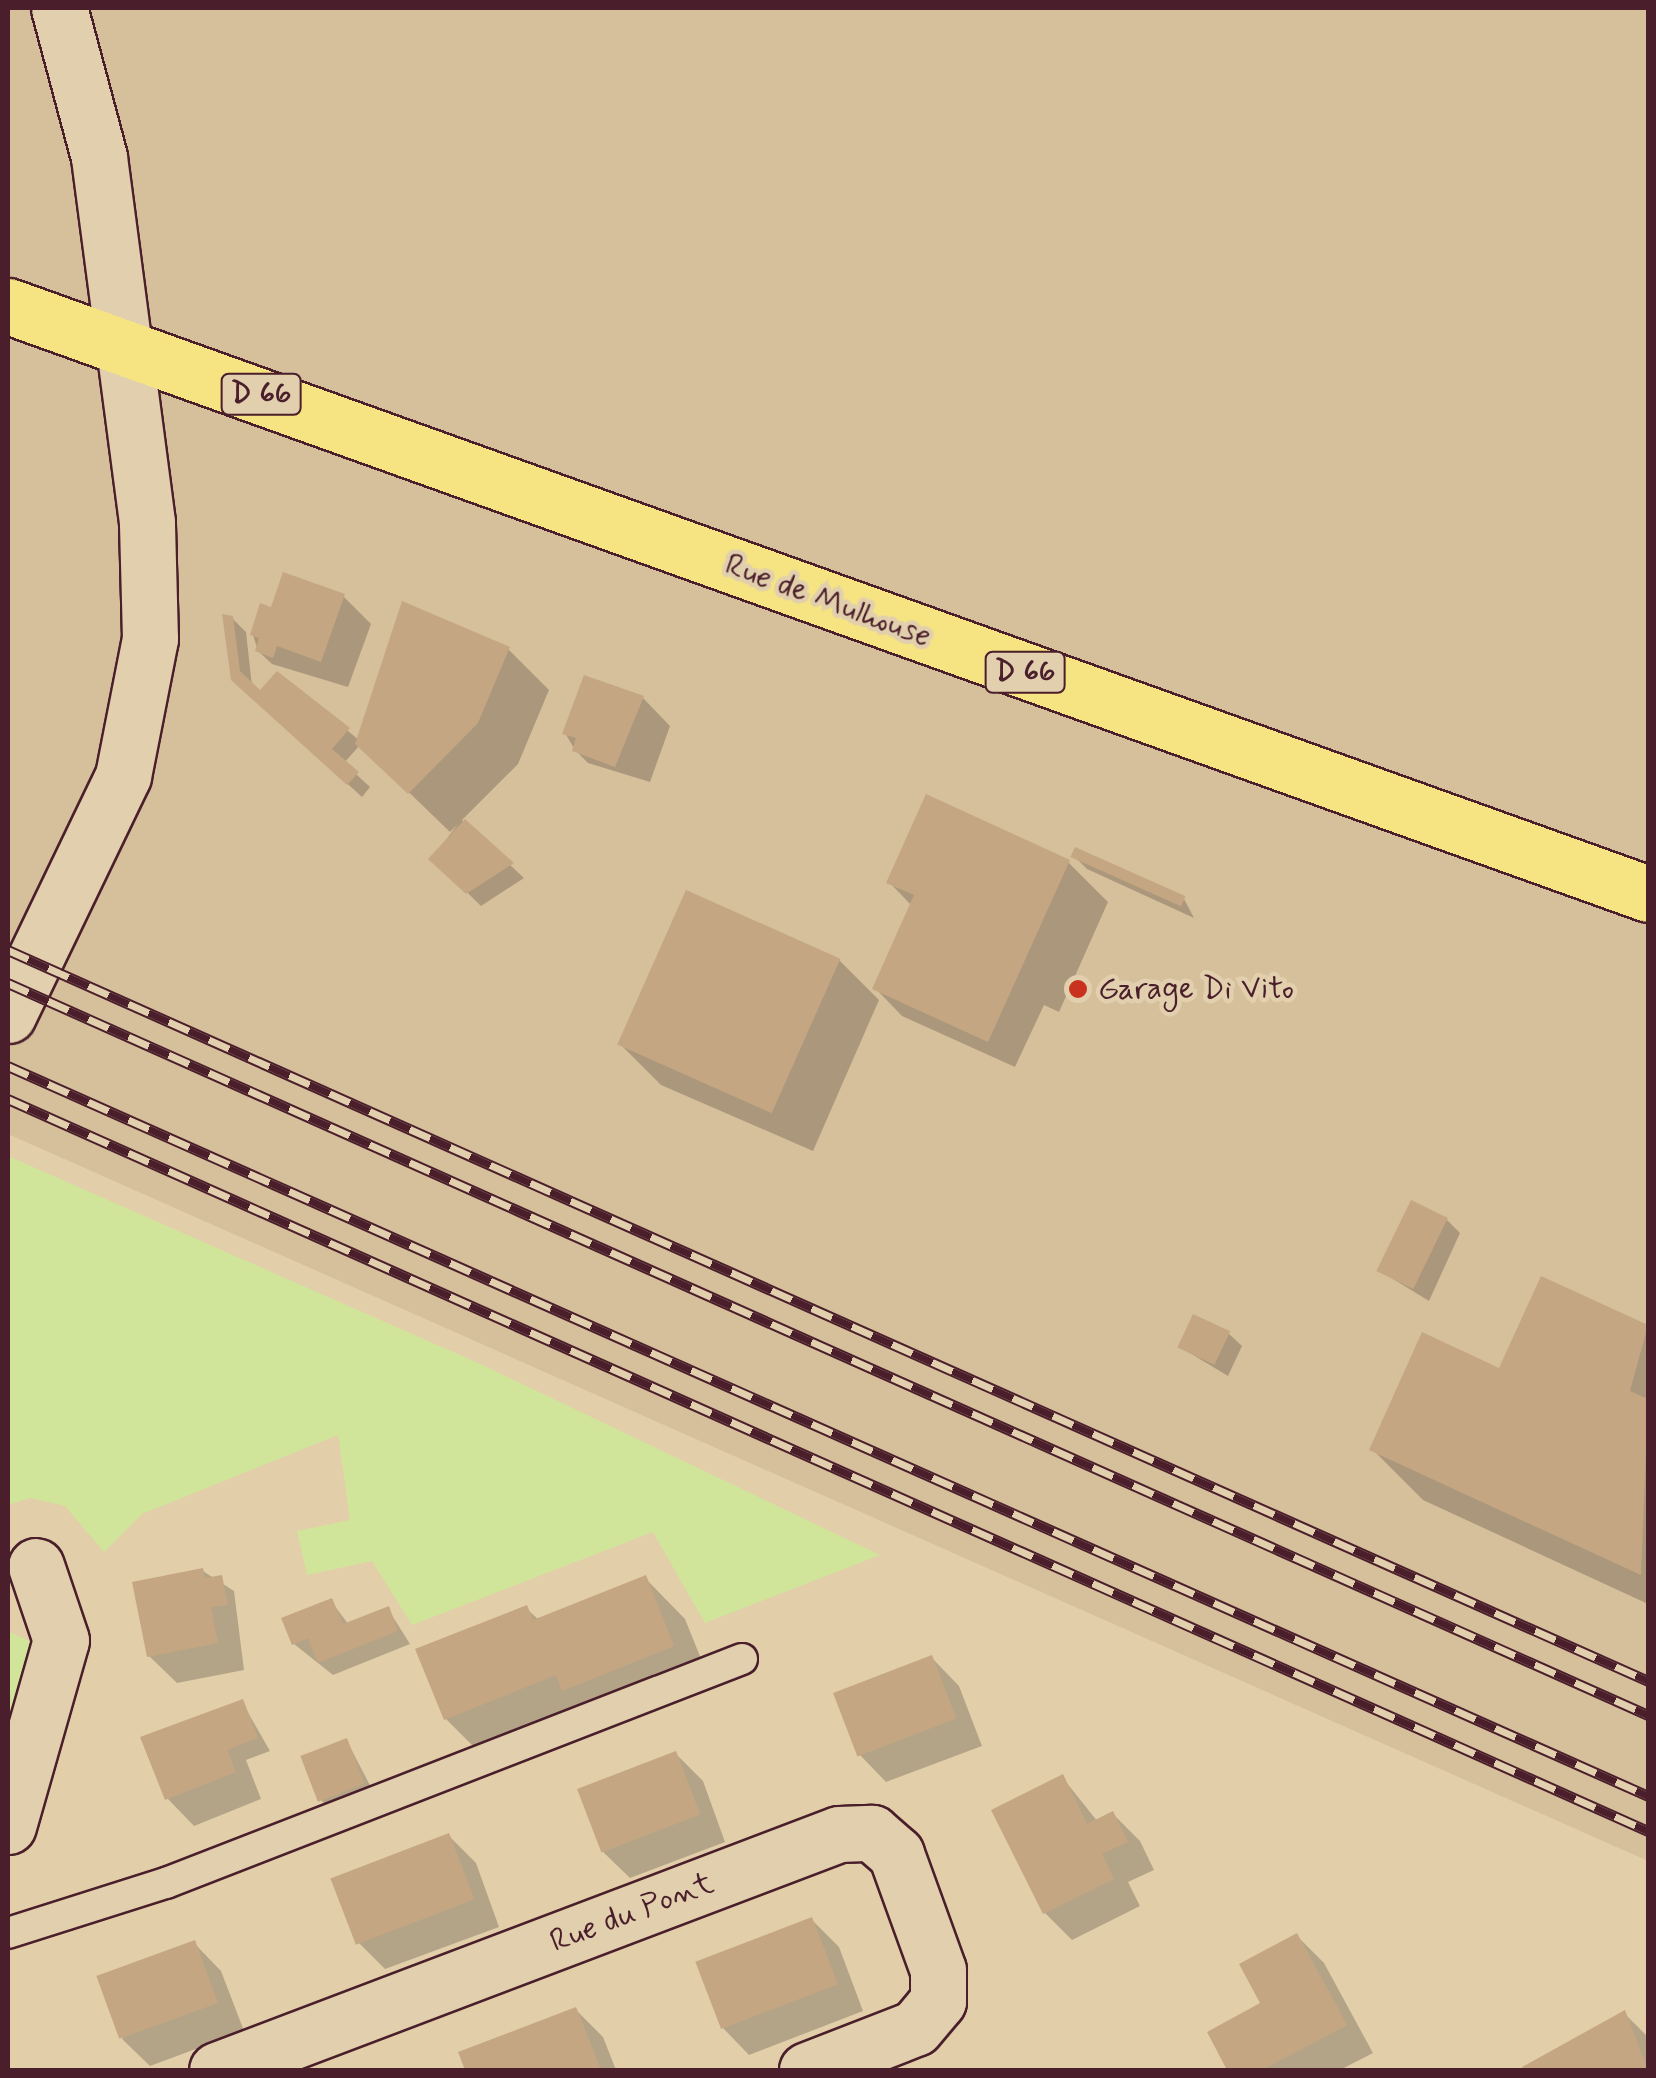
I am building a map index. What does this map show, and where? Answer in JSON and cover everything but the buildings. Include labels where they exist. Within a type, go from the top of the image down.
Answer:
[{"type":"main road","name":"Rue de Mulhouse","points":[[8,306],[1648,894]]},
{"type":"street","points":[[8,1015],[106,816],[143,706],[147,522],[119,344],[99,157],[59,8]]},
{"type":"street","points":[[8,1826],[61,1640],[36,1566]]},
{"type":"street","name":"Rue du Pont","points":[[217,2070],[855,1831],[886,1840],[896,1854],[938,1970],[938,2002],[916,2028],[808,2070]]},
{"type":"lane","points":[[8,1933],[166,1883],[742,1659]]},
{"type":"shaded area","points":[[8,8],[1648,8],[1648,1861],[8,1134]]},
{"type":"green space","points":[[8,1156],[478,1363],[880,1555],[705,1623],[653,1532],[412,1625],[372,1561],[307,1575],[297,1531],[350,1520],[338,1435],[142,1514],[104,1552],[65,1506],[30,1498],[8,1505]]},
{"type":"green space","points":[[8,1631],[38,1645],[8,1745]]},
{"type":"railway","points":[[8,950],[1648,1681]]},
{"type":"railway","points":[[8,983],[1648,1715]]},
{"type":"railway","points":[[8,1066],[1648,1796]]},
{"type":"railway","points":[[8,1099],[1648,1831]]},
{"type":"place","name":"Garage Di Vito","points":[[1078,989]]}]
